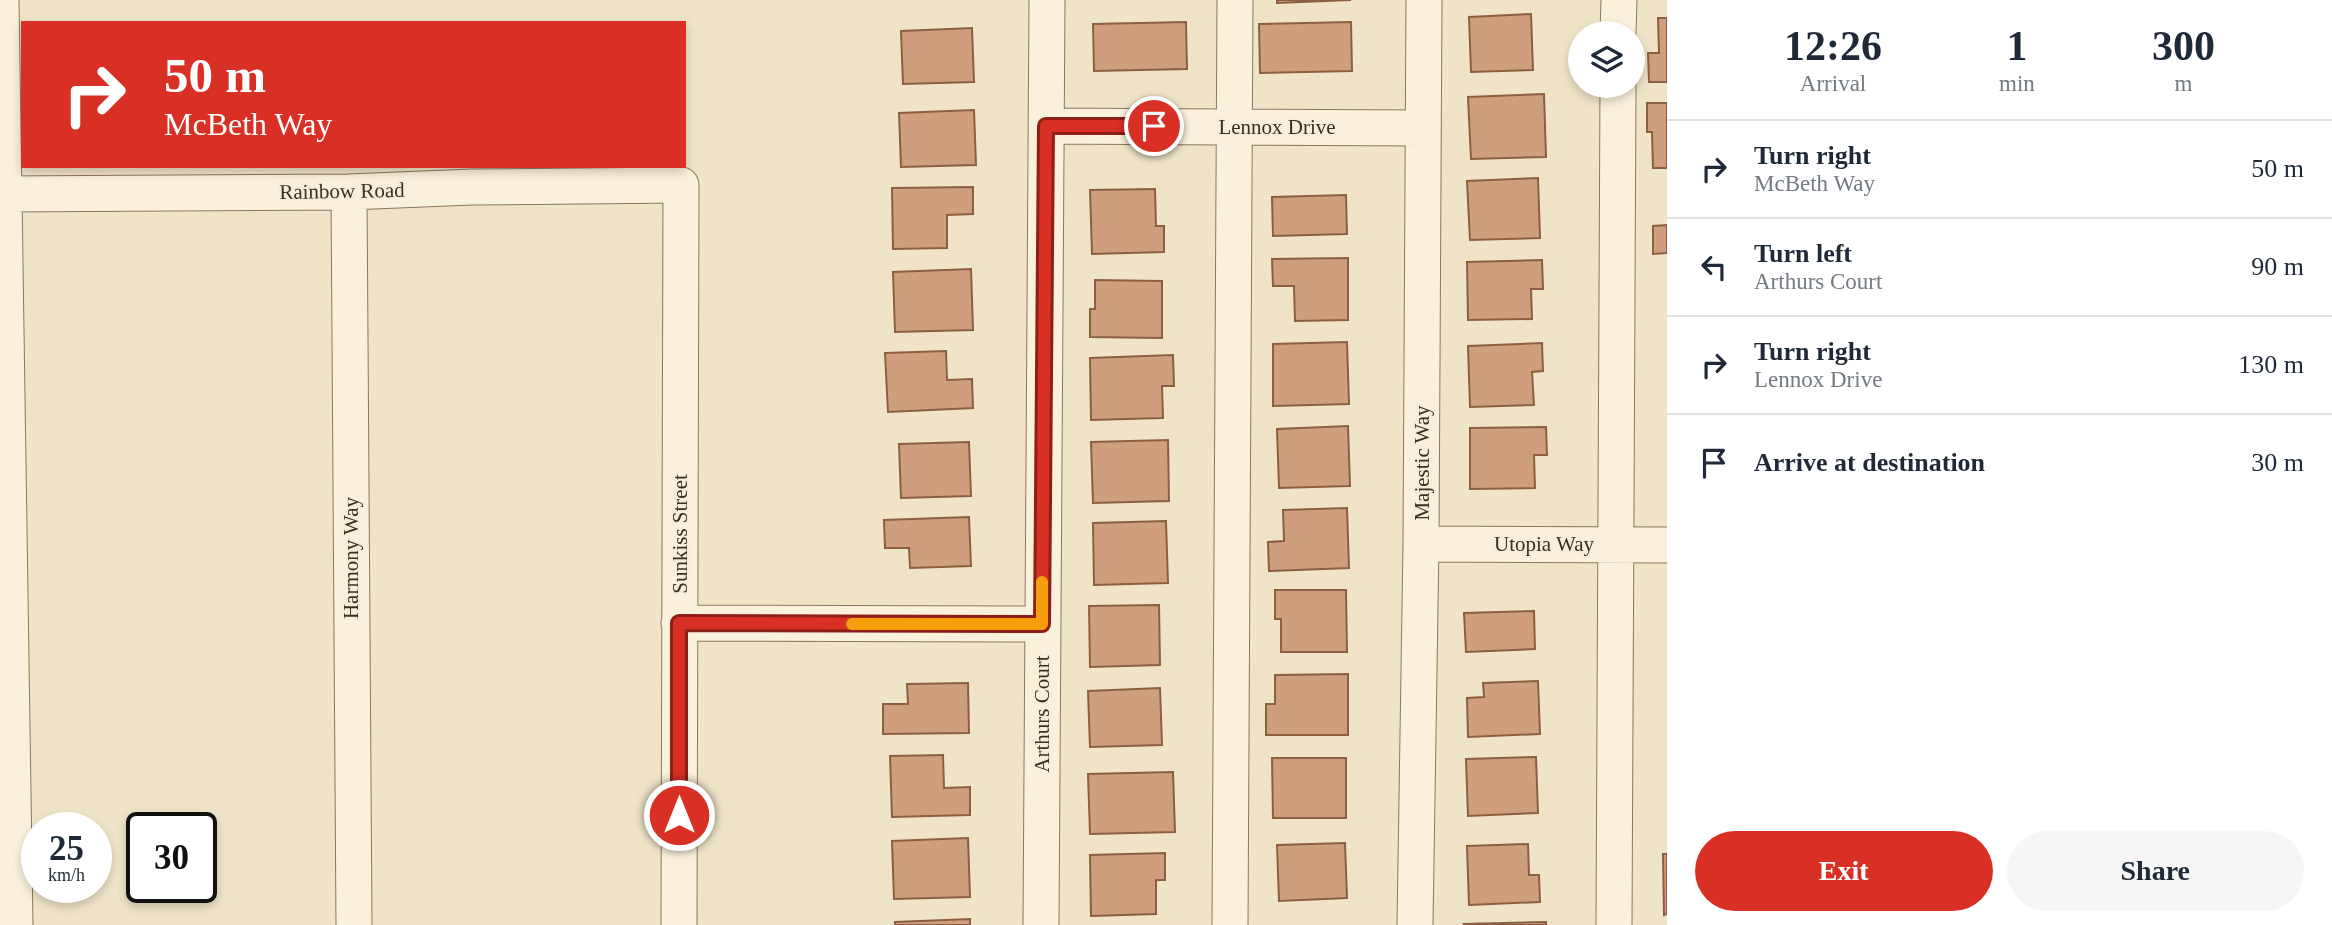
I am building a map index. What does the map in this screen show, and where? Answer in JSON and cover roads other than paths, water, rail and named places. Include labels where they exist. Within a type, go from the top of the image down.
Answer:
[{"type":"street","points":[[1,0],[15,925]]},
{"type":"street","name":"Arthurs Court","points":[[1041,925],[1047,0]]},
{"type":"street","points":[[1230,925],[1235,0]]},
{"type":"street","name":"Majestic Way","points":[[1415,925],[1421,544],[1424,0]]},
{"type":"street","points":[[1618,21],[1619,0]]},
{"type":"street","points":[[1614,925],[1618,98]]},
{"type":"street","name":"Lennox Drive","points":[[1046,126],[1423,128]]},
{"type":"street","name":"Rainbow Road","points":[[3,194],[349,192],[472,187],[681,185]]},
{"type":"street","name":"Sunkiss Street","points":[[679,925],[681,185]]},
{"type":"street","name":"Harmony Way","points":[[349,192],[354,925]]},
{"type":"street","name":"Utopia Way","points":[[1421,544],[1667,545]]},
{"type":"street","points":[[679,623],[1042,624]]}]
